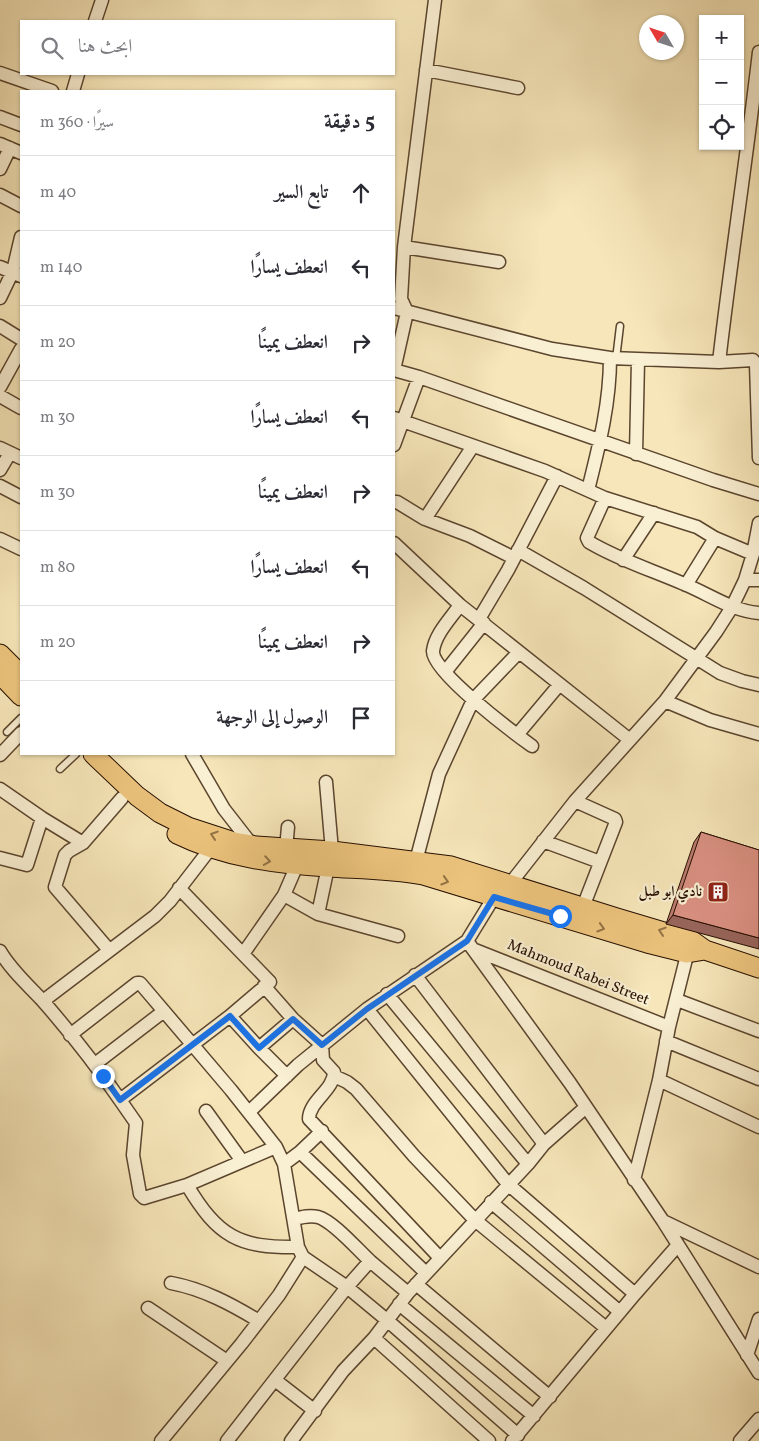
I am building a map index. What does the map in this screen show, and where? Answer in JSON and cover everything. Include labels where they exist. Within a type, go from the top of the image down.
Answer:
[{"type":"main road","points":[[0,654],[20,675]]},
{"type":"main road","points":[[0,674],[20,695]]},
{"type":"main road","points":[[78,755],[141,814],[166,829],[210,849],[245,857],[297,865],[330,859],[416,861],[451,866],[584,907],[695,948],[759,968]]},
{"type":"main road","points":[[97,755],[137,796],[160,812],[188,827],[234,842],[286,849],[330,859],[404,871],[448,882],[494,897],[695,948]]},
{"type":"street","points":[[95,20],[102,0]]},
{"type":"street","points":[[395,366],[407,312],[401,299],[404,247],[435,0]]},
{"type":"street","points":[[719,362],[759,52]]},
{"type":"street","points":[[426,70],[518,88]]},
{"type":"street","points":[[0,73],[49,90]]},
{"type":"street","points":[[73,90],[78,75]]},
{"type":"street","points":[[0,117],[20,125]]},
{"type":"street","points":[[0,169],[10,148]]},
{"type":"street","points":[[0,195],[20,205]]},
{"type":"street","points":[[0,298],[17,274],[20,246]]},
{"type":"street","points":[[404,247],[499,262]]},
{"type":"street","points":[[0,266],[17,274]]},
{"type":"street","points":[[395,308],[552,349],[613,358],[719,362],[751,360],[756,364],[759,458]]},
{"type":"street","points":[[0,326],[20,338]]},
{"type":"street","points":[[0,387],[5,366],[20,351]]},
{"type":"street","points":[[588,490],[607,406],[613,358]]},
{"type":"street","points":[[636,454],[638,360]]},
{"type":"street","points":[[395,370],[636,454],[759,494]]},
{"type":"street","points":[[395,439],[398,420],[418,377]]},
{"type":"street","points":[[0,396],[20,407]]},
{"type":"street","points":[[398,420],[545,471],[605,498],[697,527],[715,538],[753,554]]},
{"type":"street","points":[[425,519],[473,446]]},
{"type":"street","points":[[0,470],[10,453]]},
{"type":"street","points":[[445,672],[482,621],[557,476]]},
{"type":"street","points":[[0,486],[20,496]]},
{"type":"street","points":[[605,498],[587,540],[624,560],[686,585],[732,607],[759,614]]},
{"type":"street","points":[[395,502],[425,519],[516,554],[584,588],[731,678],[759,685]]},
{"type":"street","points":[[624,560],[654,513]]},
{"type":"street","points":[[510,884],[575,801],[665,701],[732,607],[745,580],[753,554],[759,519]]},
{"type":"street","points":[[686,585],[715,538]]},
{"type":"street","points":[[2,543],[20,549]]},
{"type":"street","points":[[395,544],[460,604],[630,740]]},
{"type":"street","points":[[745,580],[759,580]]},
{"type":"street","points":[[460,604],[437,639],[433,651],[437,664],[474,700],[532,746]]},
{"type":"street","points":[[416,861],[439,774],[474,700],[519,652]]},
{"type":"street","points":[[517,735],[559,685]]},
{"type":"street","points":[[665,701],[710,720],[759,734]]},
{"type":"street","points":[[0,755],[20,734]]},
{"type":"street","points":[[193,755],[224,809],[252,845]]},
{"type":"street","points":[[318,914],[330,859],[326,782]]},
{"type":"street","points":[[0,789],[83,843]]},
{"type":"street","points":[[109,950],[54,886],[68,851],[83,843],[122,798]]},
{"type":"street","points":[[575,801],[616,821],[584,907]]},
{"type":"street","points":[[0,858],[27,865],[42,818]]},
{"type":"street","points":[[286,849],[288,827]]},
{"type":"street","points":[[543,841],[600,862]]},
{"type":"street","points":[[42,1001],[155,916],[170,901],[210,849]]},
{"type":"street","points":[[243,954],[284,895],[297,865]]},
{"type":"street","points":[[120,1100],[230,1016],[270,982],[180,888]]},
{"type":"street","points":[[284,895],[318,914],[398,936]]},
{"type":"street","points":[[250,1112],[322,1045],[367,1009],[415,975],[471,945],[494,897]]},
{"type":"street","points":[[471,945],[586,1108],[663,1222],[759,1373]]},
{"type":"street","name":"Mahmoud Rabei Street","points":[[471,945],[669,1027]]},
{"type":"street","points":[[634,1180],[659,1080],[669,1027],[695,948]]},
{"type":"street","points":[[0,951],[18,976],[42,1001],[95,1064],[136,1123],[133,1155],[141,1196],[145,1197],[188,1186],[242,1161],[276,1148]]},
{"type":"street","points":[[415,975],[544,1144]]},
{"type":"street","points":[[70,1035],[138,982],[250,1112],[276,1148],[284,1164],[300,1252],[279,1295],[161,1441]]},
{"type":"street","points":[[264,986],[293,1019],[322,1045],[324,1060],[334,1072],[329,1087],[309,1115],[310,1119],[440,1258]]},
{"type":"street","points":[[387,994],[528,1164]]},
{"type":"street","points":[[677,1000],[759,1031]]},
{"type":"street","points":[[367,1009],[508,1184],[635,1294]]},
{"type":"street","points":[[95,1064],[164,1011]]},
{"type":"street","points":[[230,1016],[287,1076]]},
{"type":"street","points":[[259,1048],[293,1019]]},
{"type":"street","points":[[666,1041],[759,1079]]},
{"type":"street","points":[[334,1076],[356,1089],[414,1156],[475,1220],[606,1328]]},
{"type":"street","points":[[659,1080],[759,1127]]},
{"type":"street","points":[[291,1441],[343,1371],[374,1338],[412,1288],[490,1202],[528,1164],[544,1144],[586,1108]]},
{"type":"street","points":[[206,1111],[242,1161]]},
{"type":"street","points":[[284,1164],[322,1131]]},
{"type":"street","points":[[300,1152],[426,1273]]},
{"type":"street","points":[[188,1186],[210,1218],[231,1235],[256,1246],[300,1252],[347,1287],[388,1321],[515,1438],[678,1245]]},
{"type":"street","points":[[490,1202],[620,1312]]},
{"type":"street","points":[[294,1219],[310,1216],[322,1219],[370,1261],[412,1288],[550,1397]]},
{"type":"street","points":[[663,1222],[759,1267]]},
{"type":"street","points":[[227,1441],[347,1287],[370,1261]]},
{"type":"street","points":[[171,1283],[218,1298],[259,1321]]},
{"type":"street","points":[[399,1304],[534,1416]]},
{"type":"street","points":[[148,1308],[227,1360]]},
{"type":"street","points":[[747,1355],[759,1319]]},
{"type":"street","points":[[374,1338],[488,1441]]},
{"type":"street","points":[[275,1380],[315,1410]]},
{"type":"street","points":[[740,1441],[759,1419]]},
{"type":"lane","points":[[613,358],[620,326]]},
{"type":"lane","points":[[7,732],[20,719]]},
{"type":"lane","points":[[60,769],[76,755]]},
{"type":"building","name":"نادي ابو طبل","points":[[701,832],[759,850],[759,938],[673,915]]},
{"type":"place","name":"نادي ابو طبل","points":[[718,892]]},
{"type":"route","points":[[103,1076],[120,1100],[230,1016],[259,1048],[293,1019],[322,1045],[367,1009],[467,941],[494,897],[560,916]]}]
